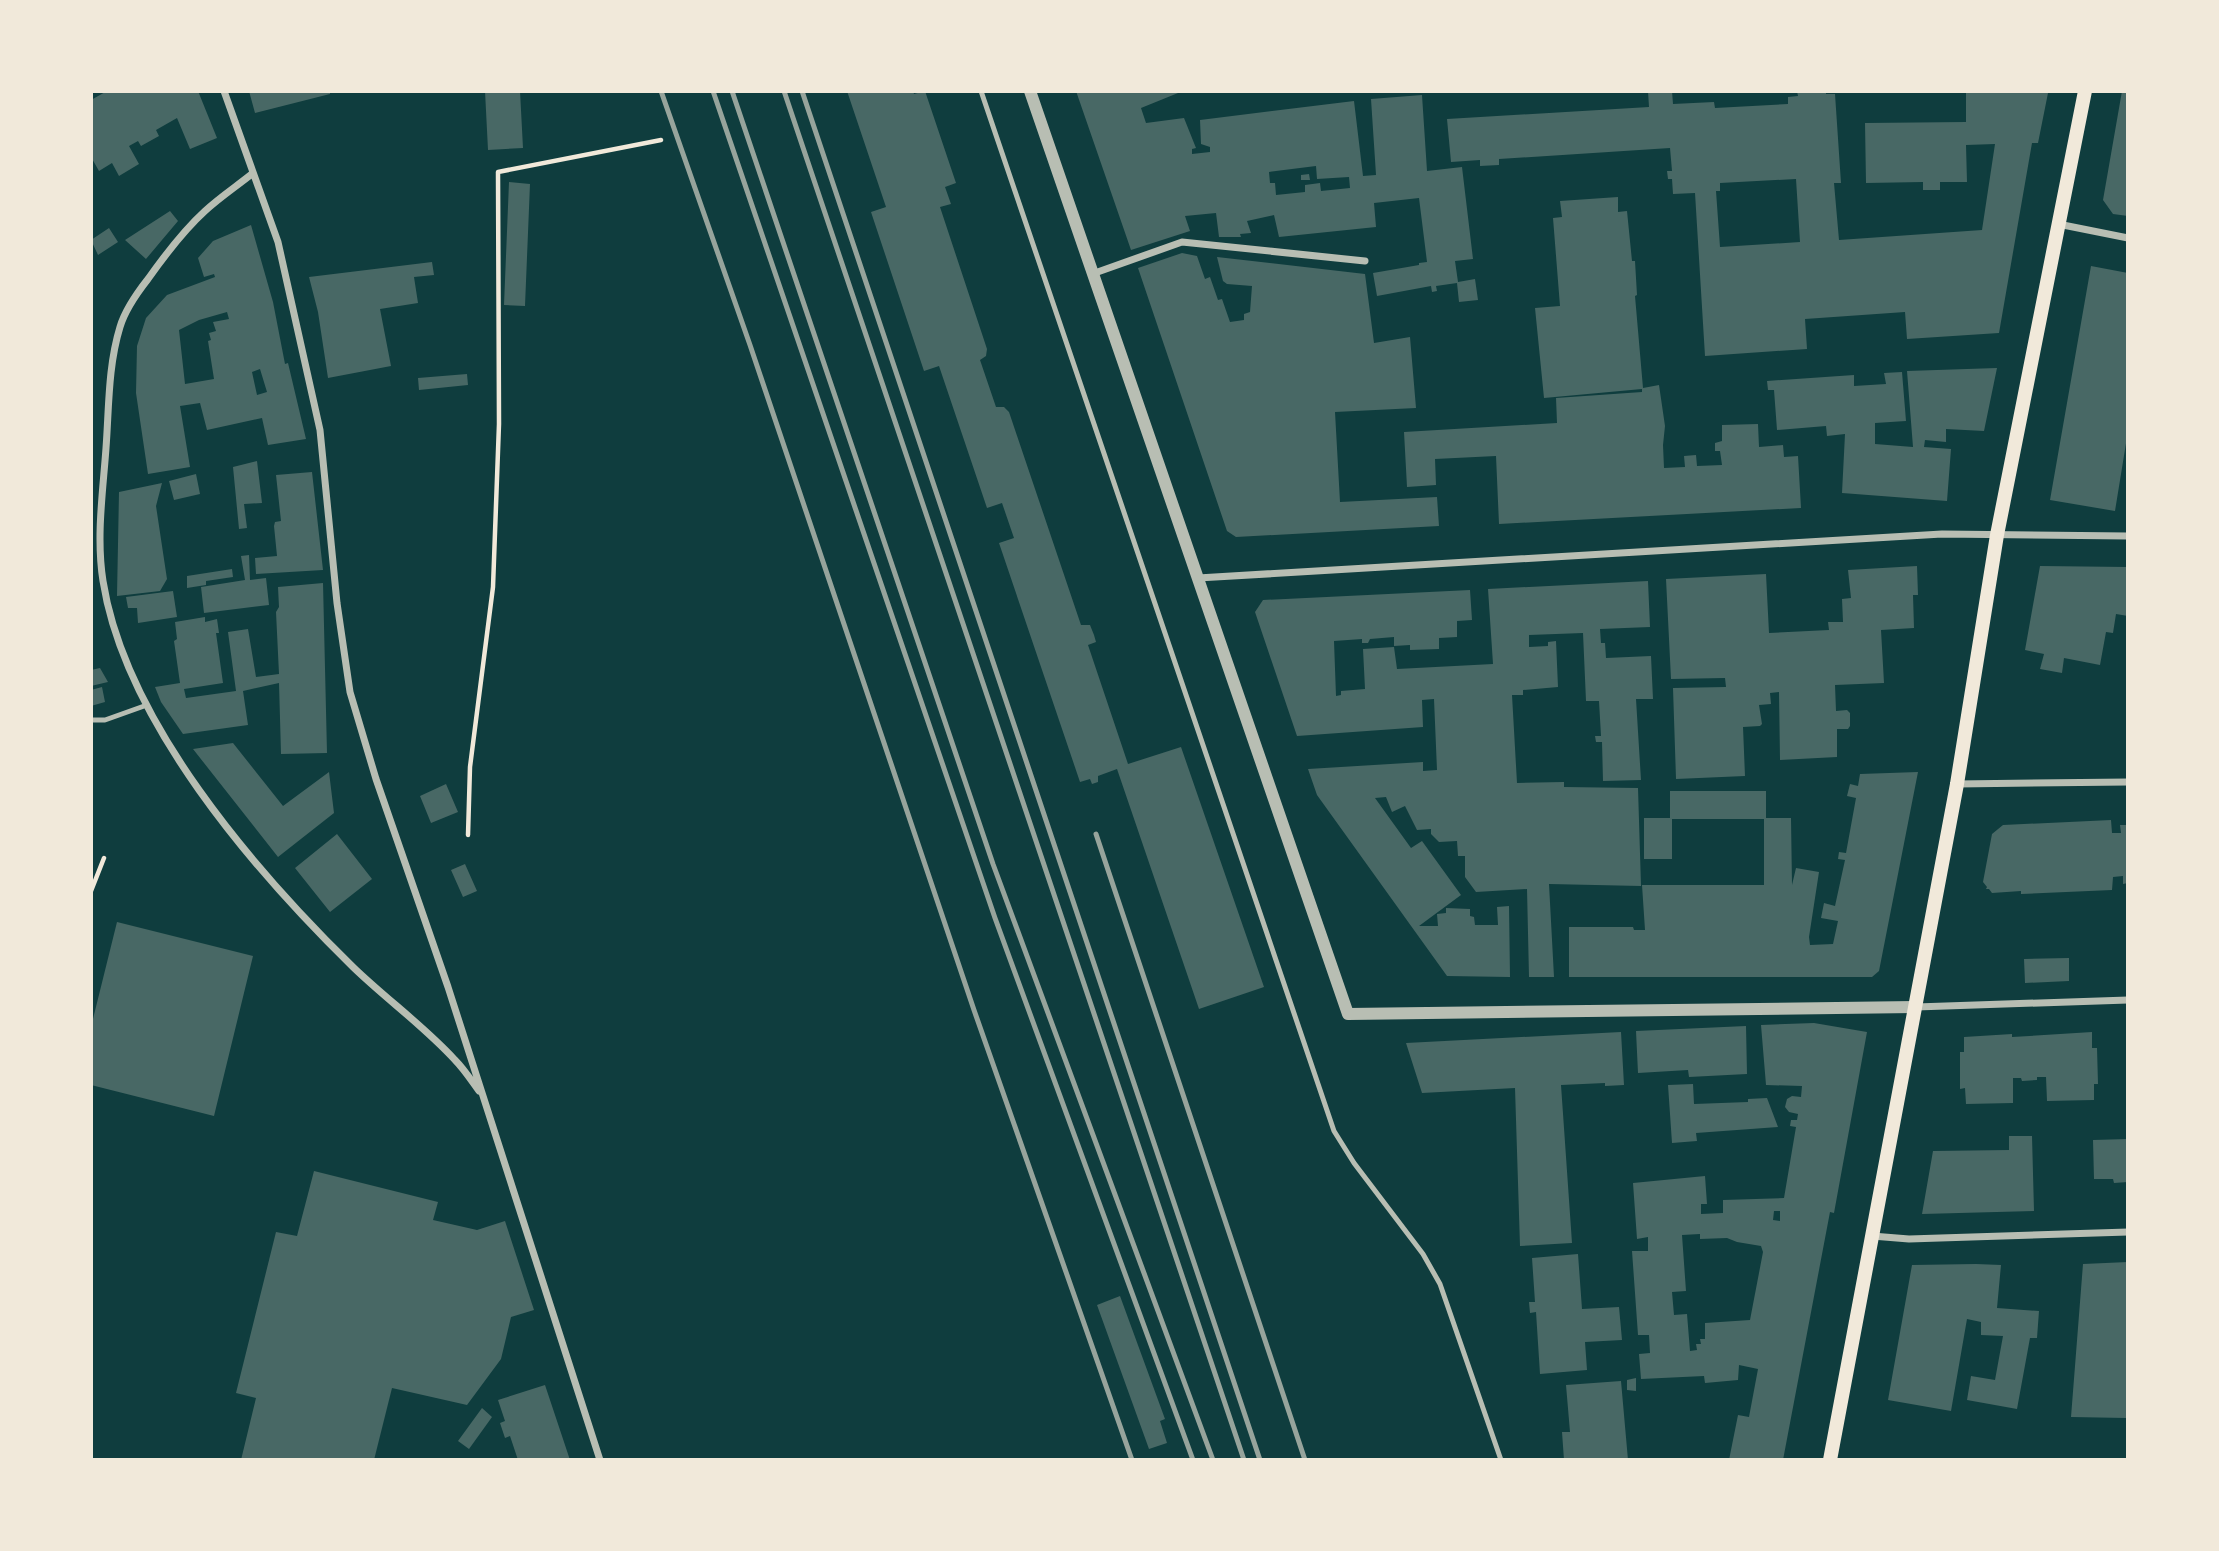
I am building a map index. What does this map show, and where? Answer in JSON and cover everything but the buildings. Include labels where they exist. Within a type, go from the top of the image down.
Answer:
[{"type":"main road","points":[[1830,1460],[1957,784],[1997,535],[2085,91]]},
{"type":"street","points":[[224,91],[278,242],[320,430],[337,603],[350,692],[600,1460]]},
{"type":"street","points":[[1030,91],[1348,1014],[1915,1007],[2128,1000]]},
{"type":"street","points":[[253,173],[204,211],[168,250],[138,292],[121,324],[112,366],[100,542],[103,580],[127,667],[177,756],[216,813],[318,932],[457,1061],[482,1096]]},
{"type":"street","points":[[2058,224],[2128,238]]},
{"type":"street","points":[[1092,274],[1182,242],[1365,261]]},
{"type":"street","points":[[1197,578],[1928,535],[2128,536]]},
{"type":"street","points":[[1957,784],[2128,782]]},
{"type":"street","points":[[1872,1236],[1909,1239],[2128,1233]]},
{"type":"lane","points":[[981,91],[1334,1131],[1353,1163],[1423,1254],[1440,1284],[1501,1460]]},
{"type":"lane","points":[[91,720],[105,720],[147,705]]},
{"type":"path","points":[[468,835],[470,767],[493,587],[499,424],[498,172],[661,140]]},
{"type":"path","points":[[91,891],[104,858]]},
{"type":"railway","points":[[661,91],[750,345],[974,1010],[1132,1460]]},
{"type":"railway","points":[[713,91],[995,918],[1193,1460]]},
{"type":"railway","points":[[732,91],[993,864],[1213,1460]]},
{"type":"railway","points":[[784,91],[1244,1460]]},
{"type":"railway","points":[[802,91],[1260,1460]]},
{"type":"railway","points":[[1096,834],[1305,1460]]}]
